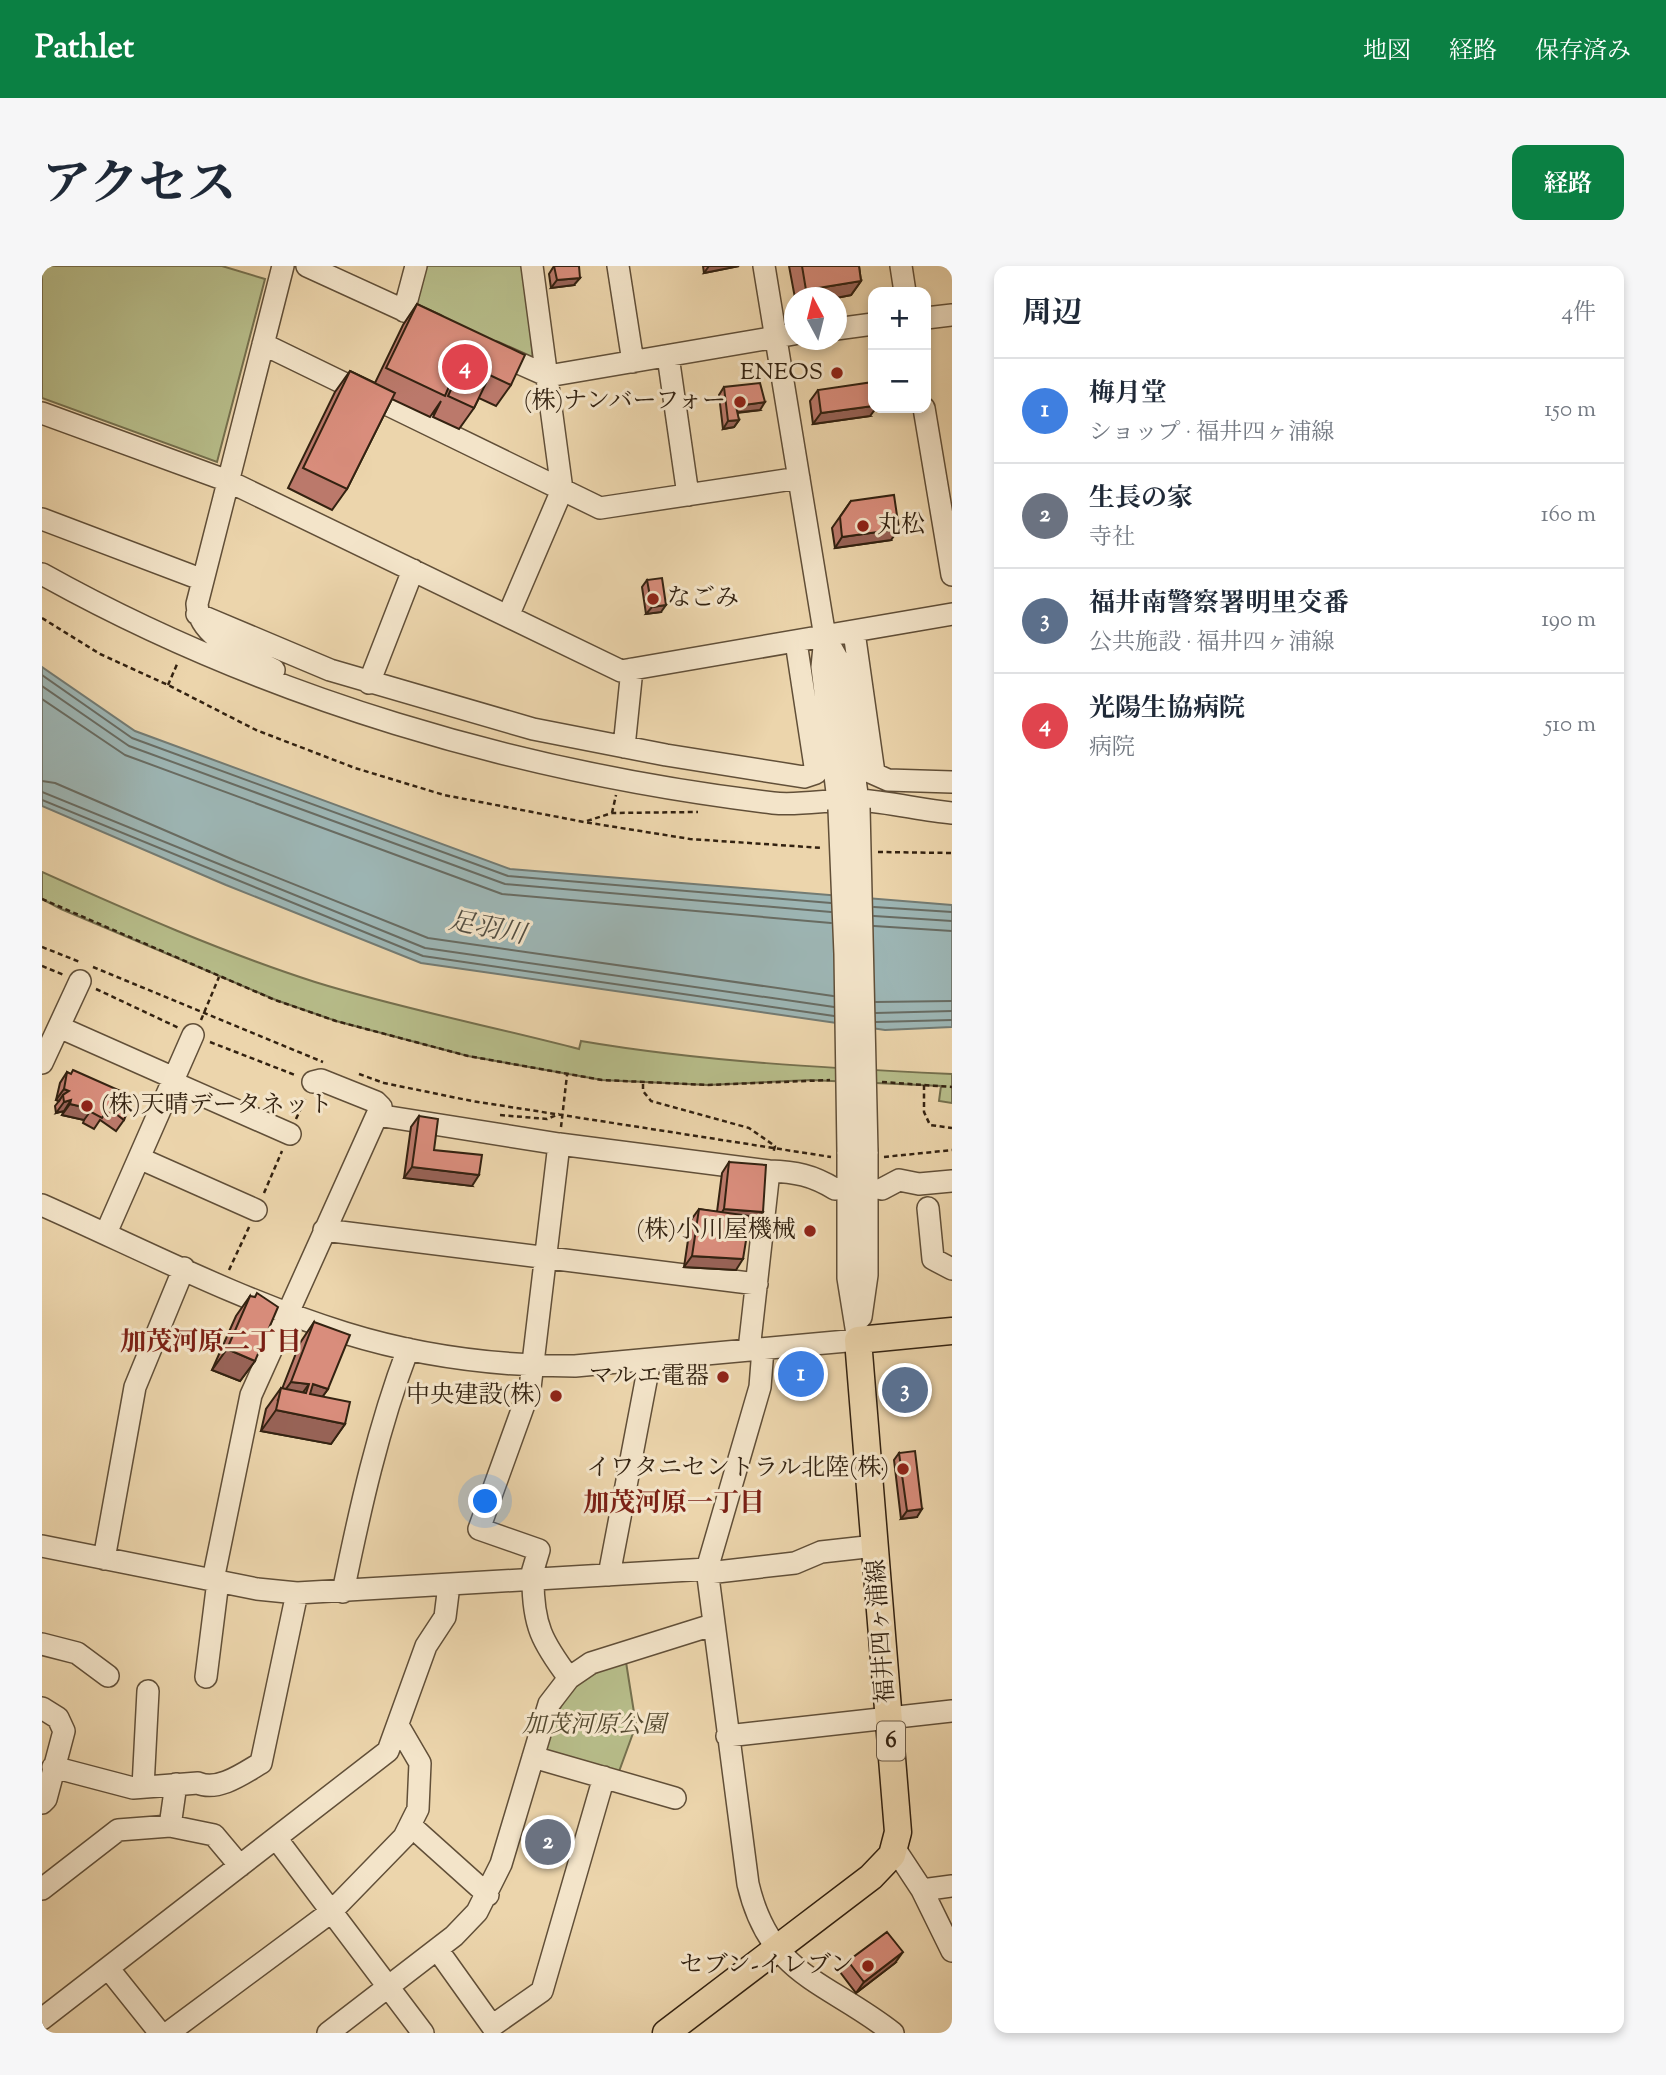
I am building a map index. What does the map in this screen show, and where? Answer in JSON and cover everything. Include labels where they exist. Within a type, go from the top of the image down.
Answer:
[{"type":"main road","points":[[858,1340],[952,1331]]},
{"type":"main road","name":"福井四ヶ浦線","points":[[858,1340],[898,1832],[895,1849]]},
{"type":"main road","points":[[666,2033],[871,1877],[895,1849]]},
{"type":"street","points":[[283,266],[203,580],[197,614],[207,631],[284,676],[293,689]]},
{"type":"street","points":[[307,266],[452,332]]},
{"type":"street","points":[[404,311],[416,266]]},
{"type":"street","points":[[508,616],[562,490],[532,266]]},
{"type":"street","points":[[618,266],[633,362]]},
{"type":"street","points":[[764,266],[784,332]]},
{"type":"street","points":[[901,266],[904,287]]},
{"type":"street","points":[[931,317],[952,315]]},
{"type":"street","points":[[847,328],[868,325]]},
{"type":"street","points":[[476,344],[548,376],[784,335]]},
{"type":"street","points":[[263,344],[600,508],[799,478]]},
{"type":"street","points":[[42,1205],[287,1311],[343,1333],[408,1349],[533,1366],[650,1360],[858,1340],[867,1275],[858,1155],[848,805],[822,667],[825,638],[799,478],[786,350]]},
{"type":"street","points":[[668,356],[688,495]]},
{"type":"street","points":[[42,413],[228,481],[621,671],[952,614]]},
{"type":"street","points":[[926,413],[942,454],[952,575]]},
{"type":"street","points":[[42,519],[203,580]]},
{"type":"street","points":[[369,682],[412,570]]},
{"type":"street","points":[[42,574],[115,615],[199,652],[293,689],[450,739],[619,780],[778,803],[952,813]]},
{"type":"street","points":[[197,614],[330,670],[533,729],[804,778],[816,773],[796,642]]},
{"type":"street","points":[[854,632],[872,773],[888,780],[952,782]]},
{"type":"street","points":[[624,747],[632,669]]},
{"type":"street","points":[[42,1063],[80,981]]},
{"type":"street","points":[[59,1027],[290,1134]]},
{"type":"street","points":[[106,1233],[193,1035]]},
{"type":"street","points":[[206,1677],[215,1581],[251,1395],[381,1107],[376,1102],[321,1080],[313,1082]]},
{"type":"street","points":[[377,1115],[559,1144],[814,1176],[835,1189]]},
{"type":"street","points":[[559,1144],[530,1388],[479,1529],[538,1550],[531,1580],[536,1627],[546,1648],[569,1678]]},
{"type":"street","points":[[139,1158],[256,1210]]},
{"type":"street","points":[[769,1171],[757,1284],[756,1349],[760,1387],[707,1571],[727,1736],[753,1907],[777,1948],[800,1973],[848,2000],[892,2033]]},
{"type":"street","points":[[882,1189],[899,1180],[919,1184],[952,1181]]},
{"type":"street","points":[[928,1208],[933,1259],[952,1269]]},
{"type":"street","points":[[324,1230],[757,1284]]},
{"type":"street","points":[[104,1559],[135,1387],[184,1268]]},
{"type":"street","points":[[343,1592],[361,1504],[383,1420],[408,1349]]},
{"type":"street","points":[[609,1575],[650,1360]]},
{"type":"street","points":[[42,1546],[215,1581],[297,1593],[707,1571],[795,1563],[821,1552],[875,1546]]},
{"type":"street","points":[[42,2019],[388,1751],[399,1727],[426,1646],[445,1617],[449,1586]]},
{"type":"street","points":[[54,1767],[133,1788],[176,1784],[206,1787],[237,1777],[261,1763],[297,1593]]},
{"type":"street","points":[[328,2033],[437,1949],[477,1912],[488,1895],[500,1864],[548,1704],[569,1678],[591,1663],[712,1625]]},
{"type":"street","points":[[42,1644],[77,1653],[108,1676]]},
{"type":"street","points":[[142,1787],[148,1691]]},
{"type":"street","points":[[42,1708],[58,1718],[64,1731],[46,1799],[42,1803]]},
{"type":"street","points":[[727,1736],[952,1712]]},
{"type":"street","points":[[168,2033],[331,1912],[404,1837],[418,1809],[420,1763],[399,1727]]},
{"type":"street","points":[[533,1757],[675,1798]]},
{"type":"street","points":[[437,1949],[492,2026],[542,1991],[604,1777]]},
{"type":"street","points":[[170,1826],[176,1784]]},
{"type":"street","points":[[410,1825],[488,1895]]},
{"type":"street","points":[[42,1889],[118,1830],[170,1826],[214,1835],[240,1866]]},
{"type":"street","points":[[276,1838],[423,2033]]},
{"type":"street","points":[[895,1849],[922,1890],[952,1951]]},
{"type":"street","points":[[922,1890],[952,1886]]},
{"type":"street","points":[[108,1968],[160,2033]]},
{"type":"path","points":[[42,618],[100,654],[256,730],[355,768],[444,795],[690,839],[826,848]]},
{"type":"path","points":[[168,685],[174,670]]},
{"type":"path","points":[[584,822],[612,813],[703,812]]},
{"type":"path","points":[[868,852],[952,853]]},
{"type":"path","points":[[42,900],[219,977],[362,1029],[456,1053],[567,1075],[642,1083],[708,1085],[834,1080]]},
{"type":"path","points":[[42,947],[328,1064]]},
{"type":"path","points":[[42,966],[80,981],[193,1035],[313,1082],[222,1285]]},
{"type":"path","points":[[205,1013],[219,977]]},
{"type":"path","points":[[350,1071],[384,1083],[472,1101],[775,1146],[858,1155],[952,1150]]},
{"type":"path","points":[[562,1113],[567,1075]]},
{"type":"path","points":[[880,1082],[952,1087]]},
{"type":"path","points":[[642,1083],[643,1091],[651,1101],[749,1128],[775,1146]]},
{"type":"path","points":[[924,1085],[924,1112],[930,1125],[952,1128]]},
{"type":"green space","points":[[42,266],[222,266],[265,279],[217,462],[42,398]]},
{"type":"green space","points":[[424,266],[525,266],[533,361],[417,309],[414,302]]},
{"type":"green space","points":[[42,872],[246,958],[315,982],[414,1009],[579,1049],[581,1041],[720,1059],[952,1074],[952,1103],[939,1101],[941,1086],[810,1080],[708,1085],[602,1080],[468,1056],[336,1021],[276,1000],[61,909],[42,899]]},
{"type":"green space","name":"加茂河原公園","points":[[626,1662],[636,1725],[617,1777],[543,1752],[555,1718],[570,1693],[592,1675]]},
{"type":"water","name":"足羽川","points":[[42,667],[135,731],[510,869],[952,905],[952,1027],[885,1030],[421,963],[226,885],[42,806]]},
{"type":"building","points":[[554,266],[579,266],[580,278],[557,280]]},
{"type":"building","points":[[802,266],[859,266],[861,281],[806,287]]},
{"type":"building","points":[[417,304],[525,355],[511,385],[481,371],[479,377],[487,381],[474,408],[448,396],[461,368],[465,370],[468,363],[460,360],[445,396],[386,368]]},
{"type":"building","points":[[350,371],[395,393],[347,489],[303,468]]},
{"type":"building","points":[[760,383],[765,402],[736,406],[739,420],[728,421],[724,387]]},
{"type":"building","points":[[868,383],[868,407],[821,413],[818,390]]},
{"type":"building","points":[[894,495],[899,529],[842,537],[840,517],[851,501]]},
{"type":"building","points":[[662,578],[666,605],[652,607],[647,580]]},
{"type":"building","points":[[73,1070],[134,1097],[124,1120],[108,1108],[102,1118],[91,1112],[92,1109],[70,1104],[71,1100],[64,1102],[63,1095],[69,1091],[64,1089],[67,1072],[71,1074]]},
{"type":"building","points":[[419,1116],[438,1119],[434,1150],[482,1155],[479,1175],[412,1167]]},
{"type":"building","points":[[729,1162],[766,1165],[763,1212],[724,1209]]},
{"type":"building","points":[[699,1209],[750,1216],[743,1259],[692,1256]]},
{"type":"building","points":[[257,1293],[278,1307],[255,1361],[227,1349],[250,1296],[255,1297]]},
{"type":"building","points":[[314,1322],[350,1335],[328,1389],[313,1384],[310,1394],[350,1402],[345,1424],[276,1410],[281,1388],[306,1393],[309,1384],[291,1382]]},
{"type":"building","points":[[915,1451],[922,1509],[907,1511],[899,1453]]},
{"type":"building","points":[[887,1932],[903,1952],[864,1982],[848,1961]]},
{"type":"place","name":"光陽生協病院","points":[[465,367]]},
{"type":"place","name":"ENEOS","points":[[837,373]]},
{"type":"place","name":"(株)ナンバーフォー","points":[[740,402]]},
{"type":"place","name":"丸松","points":[[863,526]]},
{"type":"place","name":"なごみ","points":[[653,599]]},
{"type":"place","name":"(株)天晴データネット","points":[[87,1106]]},
{"type":"place","name":"(株)小川屋機械","points":[[810,1231]]},
{"type":"place","name":"梅月堂","points":[[801,1374]]},
{"type":"place","name":"マルエ電器","points":[[723,1377]]},
{"type":"place","name":"福井南警察署明里交番","points":[[905,1390]]},
{"type":"place","name":"中央建設(株)","points":[[556,1396]]},
{"type":"place","name":"イワタニセントラル北陸(株)","points":[[903,1469]]},
{"type":"place","name":"生長の家","points":[[548,1842]]},
{"type":"place","name":"セブン-イレブン","points":[[868,1966]]},
{"type":"district","name":"加茂河原二丁目","points":[[211,1343]]},
{"type":"district","name":"加茂河原一丁目","points":[[674,1504]]}]
